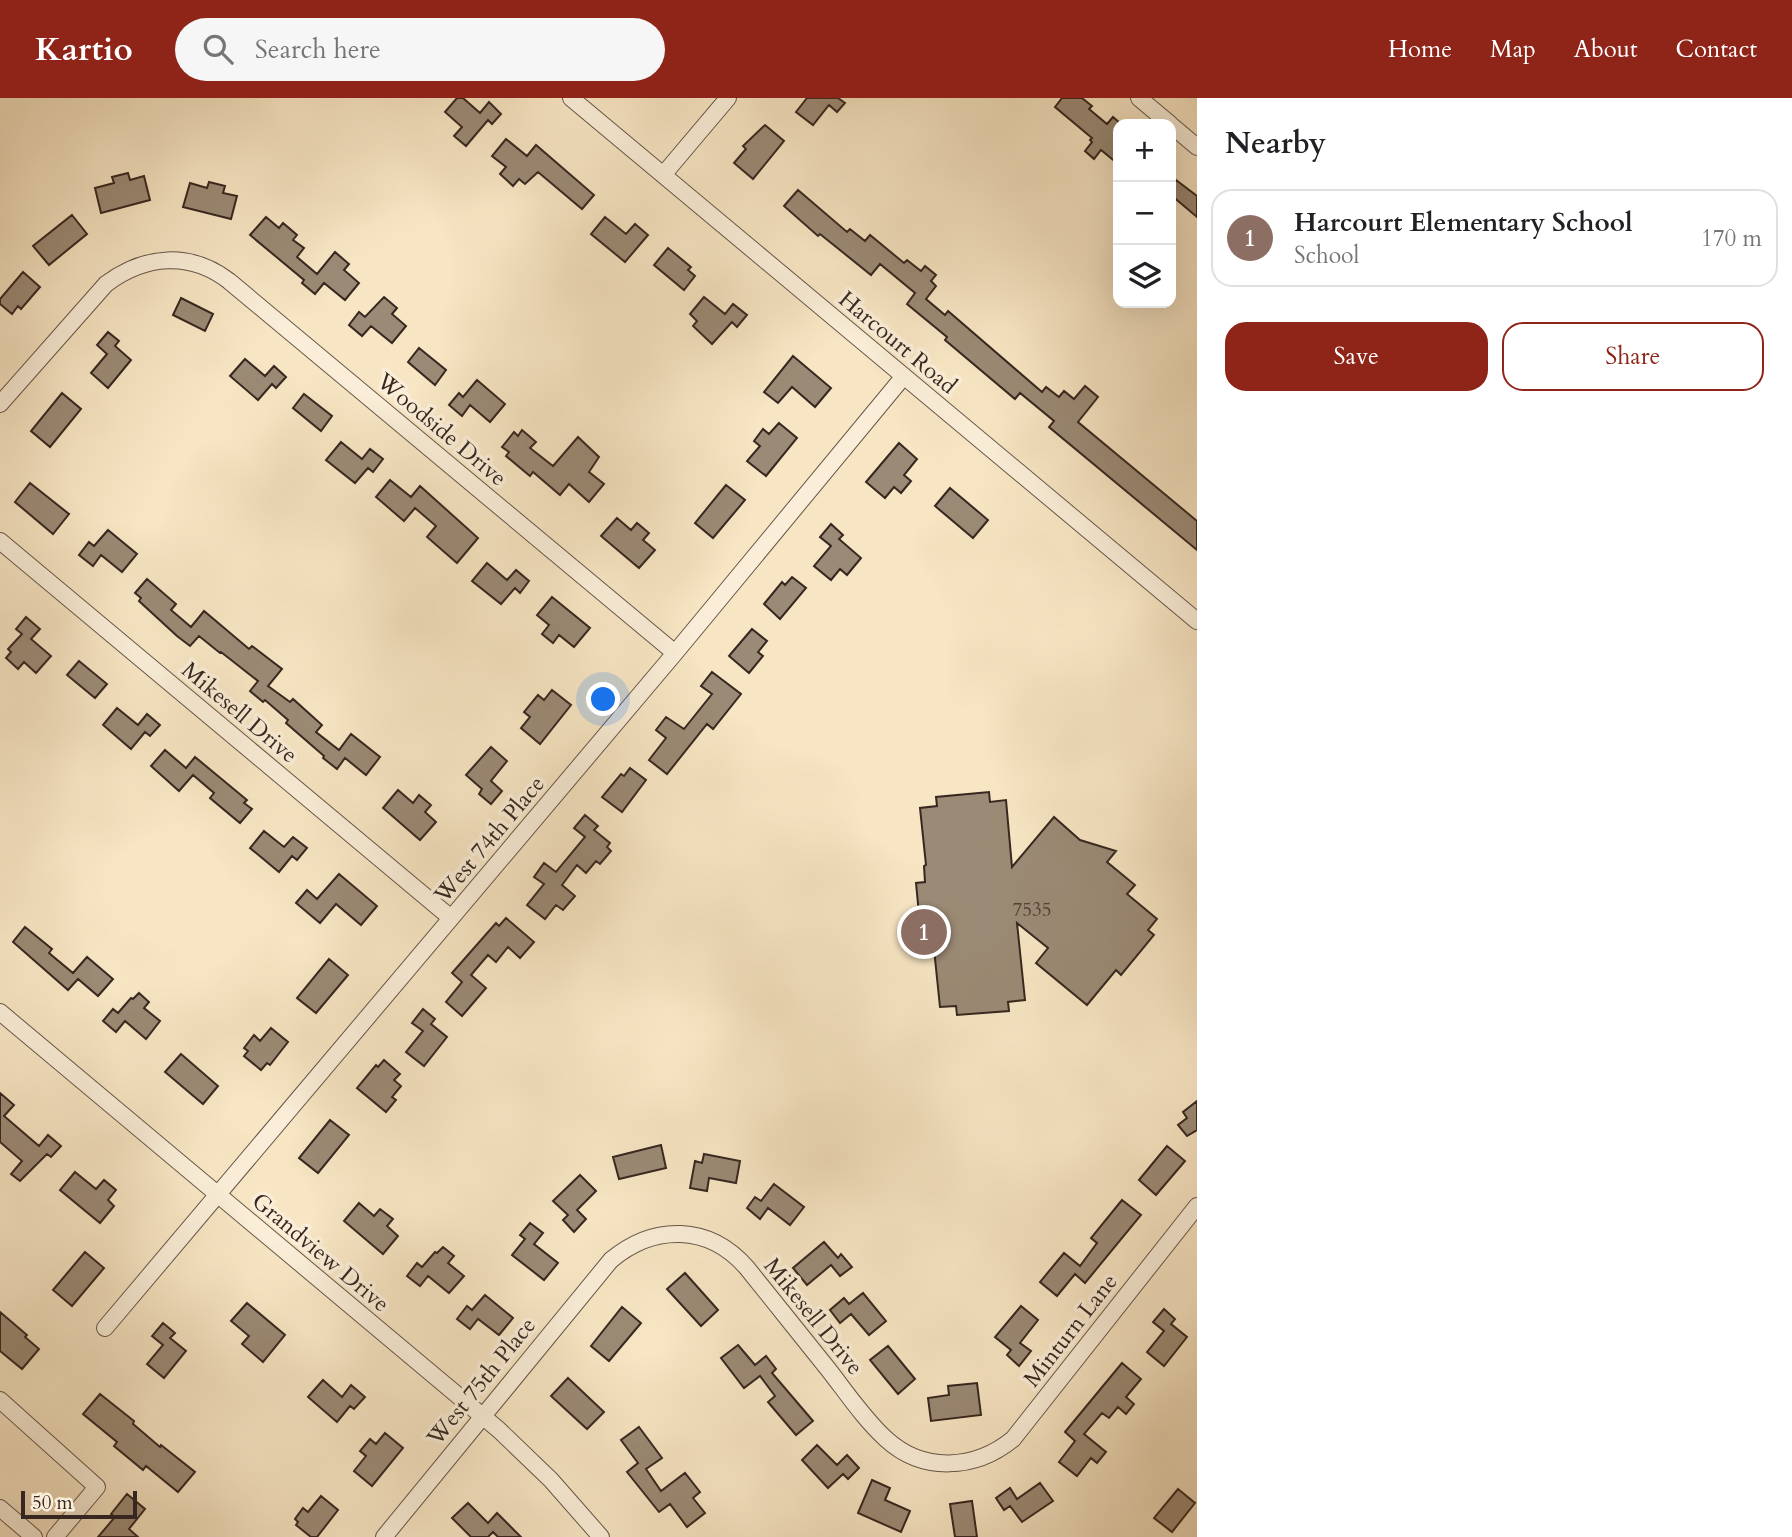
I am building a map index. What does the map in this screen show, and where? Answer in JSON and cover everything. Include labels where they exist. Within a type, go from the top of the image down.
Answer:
[{"type":"street","name":"Harcourt Road","points":[[571,98],[1197,621]]},
{"type":"street","points":[[663,175],[728,98]]},
{"type":"street","points":[[1139,98],[1163,119]]},
{"type":"street","points":[[1176,130],[1197,147]]},
{"type":"street","name":"Woodside Drive","points":[[0,404],[106,284],[130,269],[150,262],[171,259],[198,264],[229,281],[675,653]]},
{"type":"street","name":"West 74th Place","points":[[105,1328],[675,653],[904,376]]},
{"type":"street","name":"Mikesell Drive","points":[[0,541],[451,918]]},
{"type":"street","name":"Grandview Drive","points":[[0,1013],[482,1416],[551,1479],[601,1537]]},
{"type":"street","name":"Minturn Lane","points":[[964,1463],[990,1455],[1013,1439],[1197,1206]]},
{"type":"street","name":"Mikesell Drive","points":[[617,1255],[642,1240],[672,1233],[701,1237],[720,1245],[747,1268],[887,1441],[919,1460],[942,1464],[964,1463]]},
{"type":"street","name":"West 75th Place","points":[[384,1537],[564,1315],[617,1255]]},
{"type":"street","points":[[0,1399],[97,1487],[55,1537]]},
{"type":"street","points":[[0,1508],[34,1537]]},
{"type":"building","points":[[457,98],[463,98],[480,113],[489,102],[501,114],[492,124],[488,120],[466,146],[454,136],[462,127],[445,112]]},
{"type":"building","points":[[807,98],[838,98],[845,103],[837,112],[829,105],[813,125],[796,112]]},
{"type":"building","points":[[1062,98],[1082,98],[1092,106],[1089,109],[1107,124],[1113,117],[1115,119],[1113,119],[1113,160],[1101,150],[1094,159],[1085,151],[1092,138],[1055,107]]},
{"type":"building","points":[[765,125],[784,141],[753,179],[734,163],[746,149],[743,146]]},
{"type":"building","points":[[506,139],[527,156],[536,145],[594,195],[582,209],[538,172],[525,184],[519,179],[513,186],[500,174],[506,167],[492,156]]},
{"type":"building","points":[[128,173],[130,180],[144,176],[150,200],[101,213],[95,188],[114,183],[112,177]]},
{"type":"building","points":[[1176,180],[1197,196],[1197,217],[1176,199]]},
{"type":"building","points":[[209,182],[225,186],[223,193],[237,196],[231,219],[183,207],[190,183],[207,188]]},
{"type":"building","points":[[798,190],[847,232],[850,229],[865,241],[870,235],[904,263],[907,260],[921,271],[925,266],[936,275],[931,281],[936,286],[926,299],[945,315],[948,311],[1042,392],[1046,387],[1059,397],[1064,391],[1074,399],[1085,386],[1098,397],[1078,422],[1197,521],[1197,550],[1049,427],[1054,421],[1020,393],[1015,399],[945,340],[947,337],[907,304],[915,293],[880,264],[871,275],[820,234],[818,236],[784,206]]},
{"type":"building","points":[[72,215],[87,234],[49,265],[33,246]]},
{"type":"building","points":[[266,217],[279,228],[283,223],[297,235],[293,240],[304,248],[297,257],[317,274],[335,252],[349,264],[344,270],[359,283],[345,300],[324,283],[315,294],[302,283],[304,280],[250,235]]},
{"type":"building","points":[[605,217],[626,234],[635,224],[648,235],[625,262],[591,234]]},
{"type":"building","points":[[668,248],[691,267],[688,270],[695,276],[684,290],[654,265]]},
{"type":"building","points":[[23,272],[40,287],[21,309],[18,306],[12,314],[0,304],[0,299]]},
{"type":"building","points":[[384,297],[397,308],[392,314],[406,326],[392,343],[371,326],[362,336],[349,325],[359,312],[365,317]]},
{"type":"building","points":[[704,297],[725,314],[733,304],[747,315],[737,327],[732,322],[712,344],[693,326],[697,321],[690,314]]},
{"type":"building","points":[[181,298],[213,314],[205,331],[173,315]]},
{"type":"building","points":[[108,332],[119,341],[115,346],[131,360],[108,388],[91,373],[107,354],[97,345]]},
{"type":"building","points":[[419,348],[446,370],[435,385],[408,362]]},
{"type":"building","points":[[793,356],[831,388],[815,407],[792,387],[778,403],[764,392]]},
{"type":"building","points":[[245,359],[265,376],[274,366],[286,377],[276,388],[272,384],[258,400],[230,376]]},
{"type":"building","points":[[477,380],[505,404],[490,422],[470,405],[462,416],[449,405],[459,393],[463,397]]},
{"type":"building","points":[[62,393],[81,409],[50,447],[31,431]]},
{"type":"building","points":[[304,394],[332,416],[321,431],[293,408]]},
{"type":"building","points":[[779,423],[797,438],[766,476],[747,461],[760,446],[754,441],[763,429],[769,434]]},
{"type":"building","points":[[522,430],[536,442],[530,448],[553,466],[578,437],[599,457],[589,472],[604,484],[589,502],[569,484],[560,495],[533,472],[530,476],[506,456],[509,452],[502,447],[514,432],[518,436]]},
{"type":"building","points":[[341,442],[362,459],[370,449],[383,459],[373,472],[368,468],[355,483],[326,460]]},
{"type":"building","points":[[899,443],[917,459],[904,475],[911,481],[901,493],[894,487],[885,498],[866,482]]},
{"type":"building","points":[[390,480],[411,497],[420,486],[478,538],[457,563],[427,537],[436,526],[415,508],[404,521],[376,497]]},
{"type":"building","points":[[30,483],[69,514],[53,534],[15,502]]},
{"type":"building","points":[[726,485],[745,500],[713,538],[695,523]]},
{"type":"building","points":[[950,488],[988,520],[973,538],[935,506]]},
{"type":"building","points":[[617,518],[631,530],[637,523],[649,533],[643,540],[655,550],[639,568],[601,536]]},
{"type":"building","points":[[831,524],[843,535],[839,539],[861,558],[847,575],[840,569],[831,580],[814,566],[831,546],[820,537]]},
{"type":"building","points":[[108,530],[137,554],[122,572],[101,555],[93,566],[79,555],[89,542],[94,546]]},
{"type":"building","points":[[487,563],[507,580],[516,570],[529,581],[520,593],[515,588],[501,604],[472,581]]},
{"type":"building","points":[[792,577],[806,588],[780,619],[764,604],[782,582],[785,585]]},
{"type":"building","points":[[147,579],[176,604],[171,610],[191,627],[204,611],[249,649],[252,646],[282,669],[268,686],[290,702],[293,699],[322,725],[316,732],[339,750],[351,734],[380,757],[366,775],[345,758],[337,769],[323,758],[324,756],[286,723],[288,720],[250,691],[258,681],[221,652],[199,636],[190,646],[177,636],[139,601],[141,598],[135,593]]},
{"type":"building","points":[[552,597],[590,628],[574,647],[559,635],[553,643],[542,634],[549,625],[537,615]]},
{"type":"building","points":[[26,617],[40,629],[31,639],[51,656],[36,673],[24,662],[18,669],[6,658],[11,652],[8,649],[22,634],[16,629]]},
{"type":"building","points":[[752,629],[767,641],[758,652],[763,656],[749,673],[729,656]]},
{"type":"building","points":[[79,661],[107,684],[95,698],[67,675]]},
{"type":"building","points":[[712,672],[741,694],[713,729],[707,724],[667,774],[649,760],[666,738],[656,730],[666,717],[684,729],[712,694],[701,686]]},
{"type":"building","points":[[552,690],[571,705],[540,744],[521,728],[530,717],[524,712],[538,695],[544,700]]},
{"type":"building","points":[[117,708],[138,725],[147,714],[160,725],[150,736],[145,732],[131,749],[103,725]]},
{"type":"building","points":[[491,747],[507,761],[491,781],[502,791],[491,804],[479,794],[482,789],[466,775]]},
{"type":"building","points":[[165,750],[186,768],[195,757],[247,800],[244,803],[252,809],[240,823],[210,798],[214,793],[193,775],[179,791],[151,766]]},
{"type":"building","points":[[630,768],[646,780],[622,812],[602,797],[621,774],[624,776]]},
{"type":"building","points":[[398,790],[413,803],[419,795],[431,805],[425,812],[436,822],[420,840],[383,808]]},
{"type":"building","points":[[989,792],[990,802],[1006,800],[1012,867],[1054,817],[1080,840],[1116,851],[1107,862],[1135,885],[1127,894],[1157,919],[1148,930],[1154,935],[1121,975],[1116,970],[1087,1005],[1036,963],[1048,948],[1017,923],[1025,1000],[1008,1002],[1009,1011],[957,1015],[956,1006],[940,1007],[934,949],[932,950],[930,934],[921,935],[916,883],[925,882],[926,865],[920,808],[937,806],[936,797]]},
{"type":"building","points":[[585,815],[598,826],[594,830],[610,843],[607,847],[611,851],[600,864],[596,861],[586,873],[577,865],[562,885],[575,896],[563,910],[556,905],[545,919],[527,905],[544,884],[534,877],[544,863],[556,872],[585,837],[574,828]]},
{"type":"building","points":[[264,831],[284,847],[293,837],[307,848],[297,860],[292,856],[279,872],[250,848]]},
{"type":"building","points":[[339,874],[377,906],[361,925],[336,904],[320,923],[296,903],[307,890],[317,899]]},
{"type":"building","points":[[506,918],[534,942],[520,958],[508,947],[496,962],[488,955],[471,975],[486,988],[462,1016],[446,1002],[462,982],[452,973],[496,923],[499,926]]},
{"type":"building","points":[[25,927],[52,949],[49,953],[73,973],[87,957],[113,979],[98,996],[78,979],[68,990],[13,942]]},
{"type":"building","points":[[329,959],[348,975],[316,1013],[297,998]]},
{"type":"building","points":[[139,993],[149,1002],[144,1008],[160,1021],[146,1039],[125,1021],[116,1032],[103,1021],[113,1009],[118,1013]]},
{"type":"building","points":[[423,1009],[435,1019],[431,1024],[447,1037],[424,1066],[406,1052],[423,1031],[412,1023]]},
{"type":"building","points":[[271,1028],[288,1042],[270,1065],[267,1063],[261,1070],[244,1056],[248,1051],[244,1048],[254,1035],[260,1041]]},
{"type":"building","points":[[181,1054],[218,1086],[203,1104],[165,1072]]},
{"type":"building","points":[[384,1060],[400,1074],[394,1080],[401,1086],[392,1097],[396,1100],[386,1112],[357,1088],[376,1065],[378,1067]]},
{"type":"building","points":[[0,1093],[14,1105],[4,1116],[39,1146],[48,1135],[61,1146],[51,1157],[47,1154],[20,1181],[11,1174],[22,1161],[0,1142]]},
{"type":"building","points":[[1197,1101],[1197,1130],[1187,1136],[1178,1125],[1187,1118],[1183,1112]]},
{"type":"building","points":[[330,1120],[349,1135],[318,1173],[299,1158]]},
{"type":"building","points":[[661,1145],[666,1168],[619,1179],[613,1157]]},
{"type":"building","points":[[1167,1146],[1185,1161],[1156,1195],[1139,1180]]},
{"type":"building","points":[[704,1154],[740,1161],[736,1183],[709,1178],[707,1191],[690,1188],[695,1161],[702,1163]]},
{"type":"building","points":[[75,1172],[96,1189],[104,1180],[116,1190],[108,1200],[114,1206],[100,1223],[60,1190]]},
{"type":"building","points":[[580,1175],[596,1191],[577,1210],[586,1219],[574,1232],[563,1220],[568,1215],[553,1201]]},
{"type":"building","points":[[774,1184],[804,1207],[790,1225],[768,1208],[760,1219],[747,1208],[755,1197],[761,1201]]},
{"type":"building","points":[[1122,1200],[1141,1215],[1085,1283],[1075,1274],[1057,1296],[1040,1282],[1064,1253],[1080,1266],[1097,1243],[1091,1238]]},
{"type":"building","points":[[359,1203],[374,1216],[380,1209],[393,1219],[387,1226],[398,1236],[383,1254],[344,1221]]},
{"type":"building","points":[[530,1223],[543,1233],[534,1244],[558,1263],[544,1280],[512,1255],[525,1239],[520,1235]]},
{"type":"building","points":[[824,1242],[838,1258],[841,1254],[852,1267],[840,1276],[831,1265],[807,1285],[793,1268]]},
{"type":"building","points":[[443,1247],[454,1256],[448,1263],[464,1276],[449,1293],[428,1276],[420,1286],[407,1276],[417,1263],[422,1267]]},
{"type":"building","points":[[85,1252],[104,1268],[72,1306],[53,1290]]},
{"type":"building","points":[[685,1273],[718,1310],[701,1326],[667,1289]]},
{"type":"building","points":[[863,1293],[886,1321],[869,1335],[851,1314],[840,1323],[830,1310],[844,1298],[849,1304]]},
{"type":"building","points":[[485,1295],[513,1318],[499,1335],[478,1319],[470,1329],[457,1319],[467,1306],[472,1310]]},
{"type":"building","points":[[247,1303],[285,1335],[263,1362],[242,1344],[249,1336],[231,1321]]},
{"type":"building","points":[[1021,1306],[1038,1320],[1020,1343],[1031,1351],[1019,1366],[1007,1355],[1011,1350],[995,1337]]},
{"type":"building","points":[[622,1307],[641,1323],[609,1361],[591,1346]]},
{"type":"building","points":[[1164,1309],[1175,1319],[1171,1324],[1187,1337],[1164,1366],[1147,1352],[1164,1331],[1153,1322]]},
{"type":"building","points":[[0,1312],[39,1349],[22,1369],[0,1351]]},
{"type":"building","points":[[163,1323],[175,1333],[170,1338],[186,1351],[164,1378],[147,1364],[163,1345],[152,1336]]},
{"type":"building","points":[[738,1345],[755,1365],[766,1356],[776,1369],[772,1373],[813,1421],[796,1435],[768,1402],[775,1396],[760,1376],[744,1388],[721,1358]]},
{"type":"building","points":[[888,1346],[915,1379],[898,1394],[870,1360]]},
{"type":"building","points":[[1122,1363],[1141,1379],[1126,1397],[1134,1404],[1126,1414],[1118,1407],[1109,1418],[1102,1413],[1084,1434],[1106,1452],[1097,1463],[1091,1458],[1077,1476],[1059,1462],[1075,1441],[1065,1432]]},
{"type":"building","points":[[568,1378],[604,1412],[587,1429],[551,1396]]},
{"type":"building","points":[[323,1380],[342,1397],[351,1385],[365,1397],[354,1409],[350,1406],[337,1422],[308,1397]]},
{"type":"building","points":[[977,1383],[981,1415],[931,1421],[928,1398],[949,1395],[948,1386]]},
{"type":"building","points":[[100,1394],[134,1421],[133,1424],[160,1447],[161,1445],[195,1472],[178,1492],[146,1466],[143,1470],[114,1446],[117,1442],[83,1414]]},
{"type":"building","points":[[639,1427],[662,1458],[646,1469],[661,1491],[685,1473],[700,1492],[693,1498],[705,1513],[687,1527],[670,1504],[659,1512],[627,1472],[638,1463],[621,1440]]},
{"type":"building","points":[[385,1433],[403,1448],[372,1486],[354,1471],[366,1456],[360,1451],[370,1439],[376,1444]]},
{"type":"building","points":[[817,1445],[837,1465],[847,1455],[859,1468],[848,1479],[843,1474],[828,1488],[802,1460]]},
{"type":"building","points":[[872,1480],[890,1488],[885,1500],[910,1511],[901,1532],[858,1513]]},
{"type":"building","points":[[1040,1483],[1053,1501],[1022,1522],[1010,1506],[1004,1510],[996,1498],[1010,1488],[1017,1499]]},
{"type":"building","points":[[1178,1489],[1195,1503],[1172,1532],[1154,1518]]},
{"type":"building","points":[[127,1494],[145,1509],[129,1529],[138,1537],[98,1537],[115,1517],[111,1514]]},
{"type":"building","points":[[321,1496],[338,1510],[317,1537],[311,1537],[296,1525],[298,1522],[295,1519],[303,1508],[308,1512]]},
{"type":"building","points":[[972,1501],[977,1537],[955,1537],[950,1504]]},
{"type":"building","points":[[468,1503],[488,1523],[497,1513],[521,1537],[498,1537],[493,1532],[488,1537],[471,1537],[452,1518]]},
{"type":"place","name":"Harcourt Elementary School","points":[[924,932]]}]
